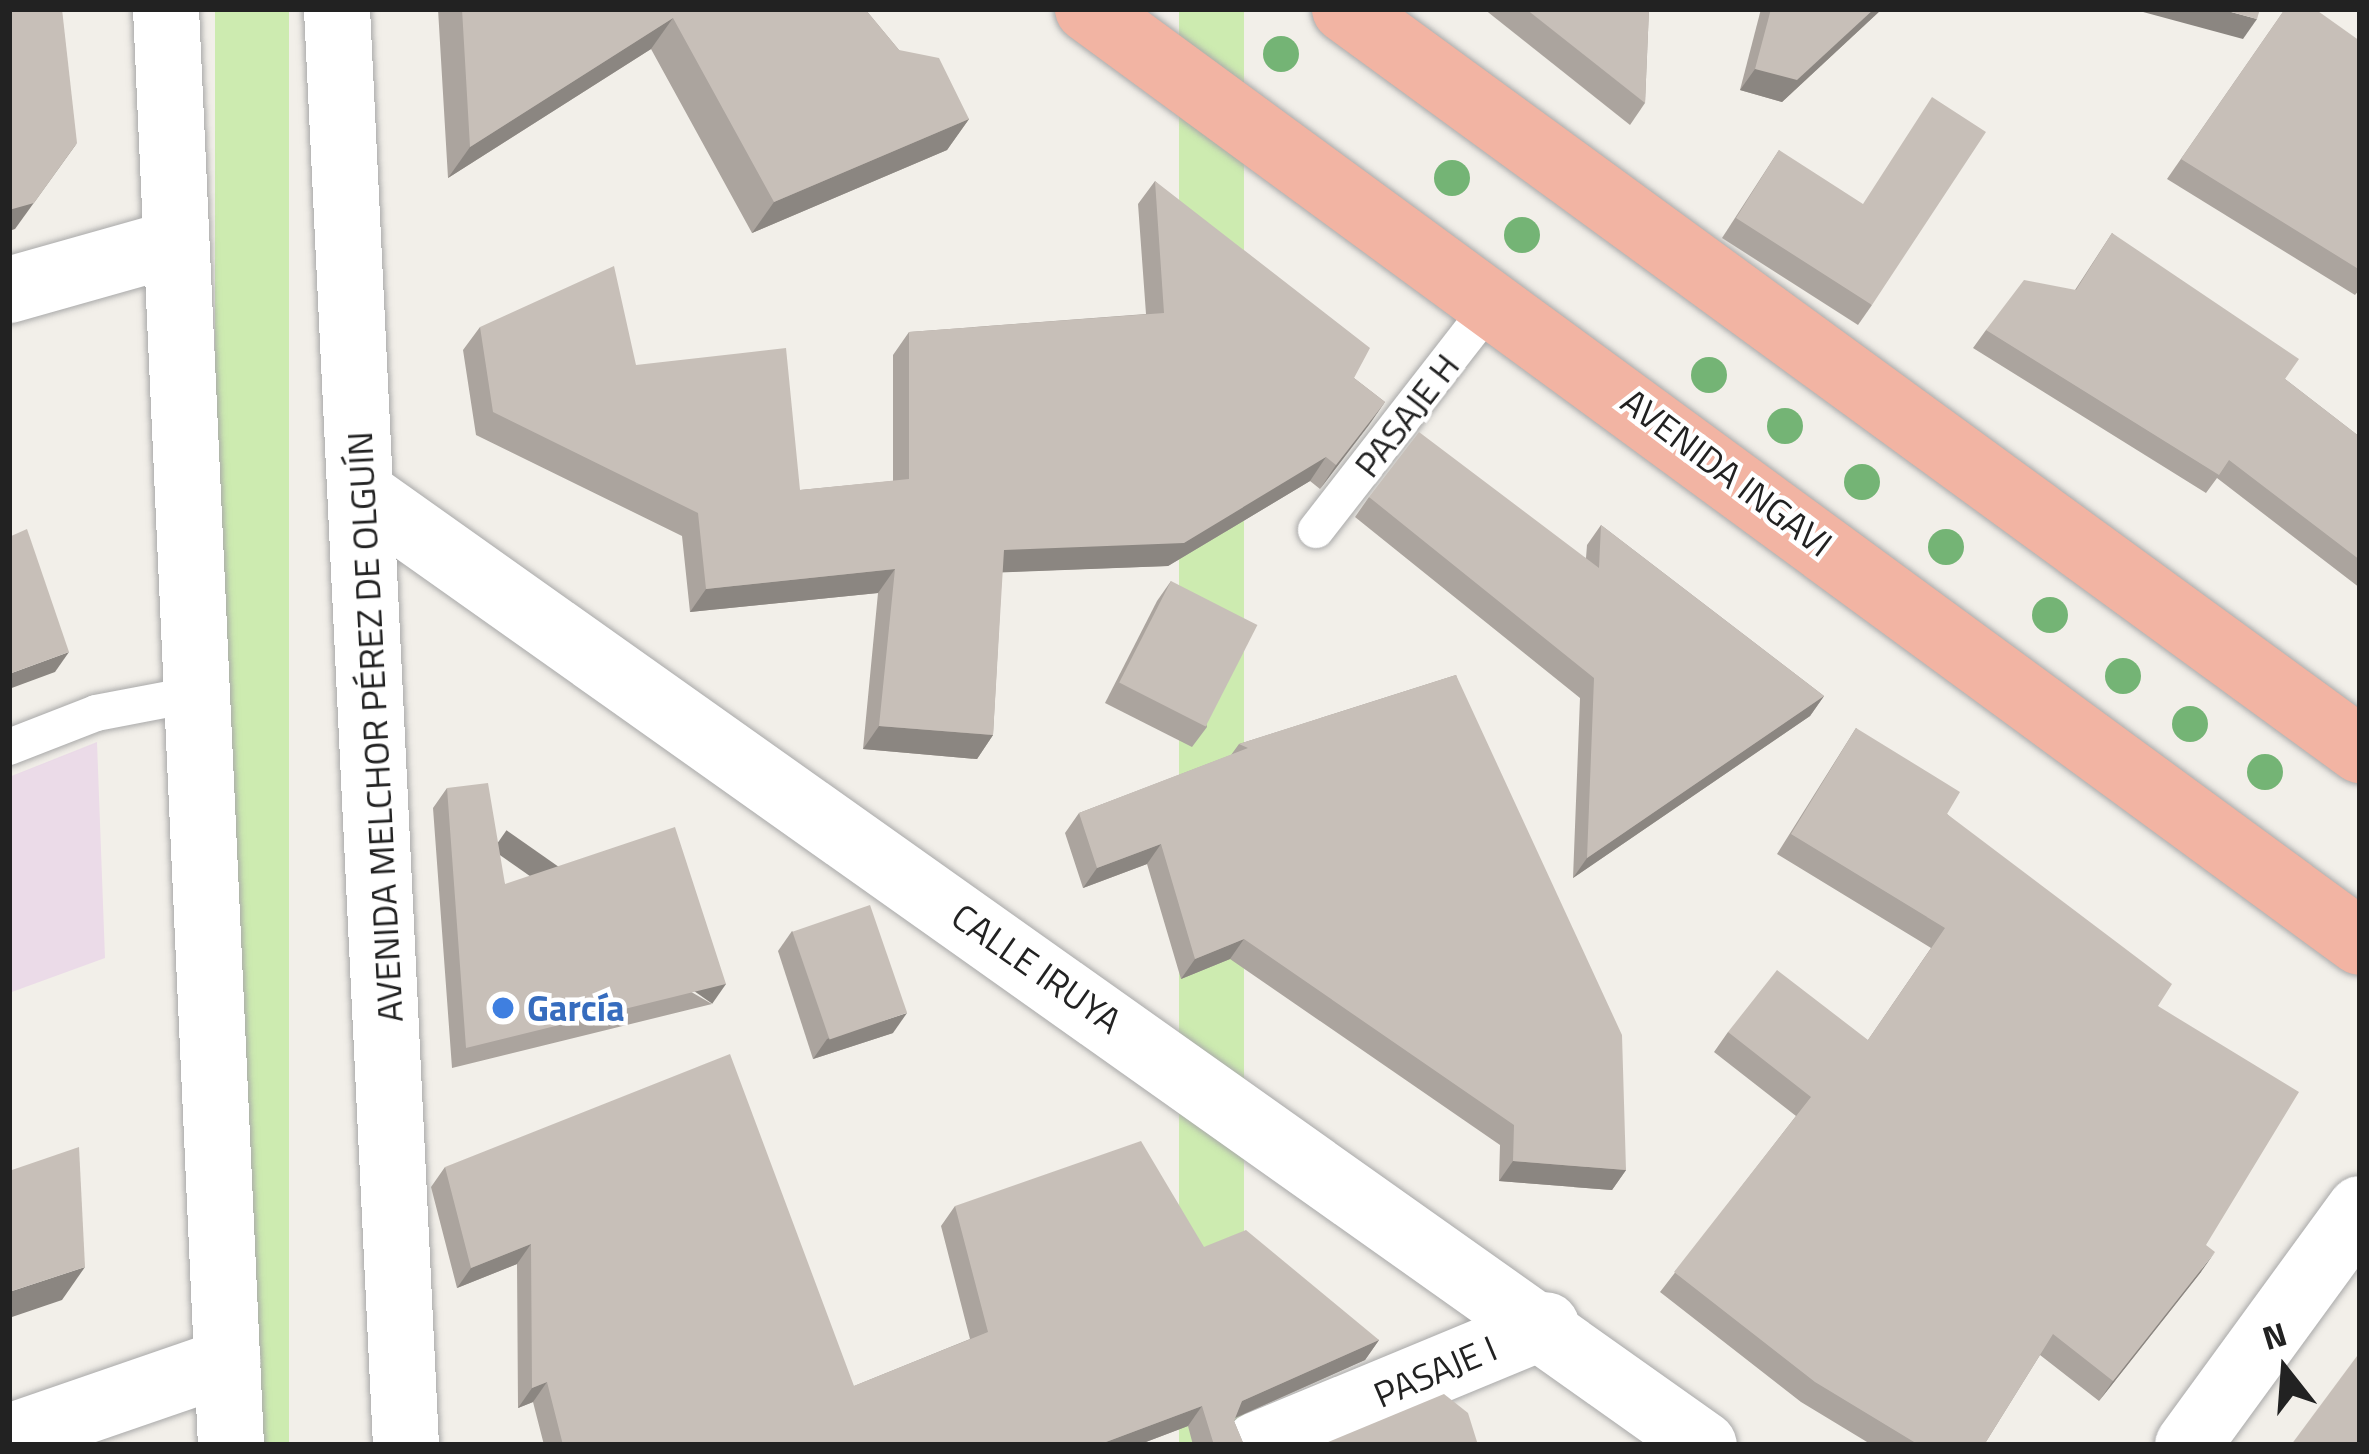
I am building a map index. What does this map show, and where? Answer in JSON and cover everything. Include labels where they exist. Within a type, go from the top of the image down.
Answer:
[{"type":"highway","name":"AVENIDA INGAVI","points":[[1088,9],[1495,300],[2360,942]]},
{"type":"highway","points":[[1345,9],[2360,750]]},
{"type":"street","points":[[166,9],[231,1445]]},
{"type":"street","name":"AVENIDA MELCHOR PÉREZ DE OLGUÍN","points":[[337,9],[365,496],[406,1445]]},
{"type":"street","points":[[9,290],[175,243]]},
{"type":"street","name":"CALLE IRUYA","points":[[365,496],[1546,1325],[1704,1445]]},
{"type":"street","points":[[2188,1445],[2360,1209]]},
{"type":"street","name":"PASAJE I","points":[[1257,1445],[1546,1325]]},
{"type":"street","points":[[9,1437],[227,1363]]},
{"type":"lane","name":"PASAJE H","points":[[1316,530],[1495,300]]},
{"type":"lane","points":[[9,747],[96,713],[196,694]]},
{"type":"shaded area","points":[[97,742],[105,958],[9,993],[9,777]]},
{"type":"green space","points":[[215,9],[289,9],[289,1445],[215,1445]]},
{"type":"green space","points":[[1179,9],[1244,9],[1244,1445],[1179,1445]]},
{"type":"building","points":[[9,9],[62,9],[77,143],[34,203],[9,210]]},
{"type":"building","points":[[462,9],[865,9],[899,50],[939,58],[969,119],[774,202],[673,18],[470,147]]},
{"type":"building","points":[[1526,9],[1649,9],[1645,103]]},
{"type":"building","points":[[1771,9],[1874,9],[1797,80],[1755,69]]},
{"type":"building","points":[[2220,9],[2260,9],[2257,19]]},
{"type":"building","points":[[2285,9],[2315,9],[2360,41],[2360,270],[2181,159]]},
{"type":"building","points":[[1932,97],[1986,132],[1872,305],[1736,218],[1779,150],[1863,204]]},
{"type":"building","points":[[1155,181],[1370,348],[1354,378],[1385,402],[1336,465],[1326,457],[1184,543],[1004,550],[993,735],[879,726],[895,569],[706,589],[698,513],[493,412],[480,327],[614,266],[636,365],[786,348],[800,490],[909,479],[909,332],[1164,313]]},
{"type":"building","points":[[2112,233],[2299,359],[2285,379],[2360,437],[2360,560],[2229,460],[2219,475],[1986,330],[2024,280],[2076,290]]},
{"type":"building","points":[[1419,432],[1599,568],[1601,525],[1824,696],[1587,858],[1594,678],[1369,497]]},
{"type":"building","points":[[27,529],[69,652],[9,674],[9,537]]},
{"type":"building","points":[[1171,581],[1257,625],[1206,727],[1119,683]]},
{"type":"building","points":[[1456,675],[1622,1035],[1626,1170],[1513,1161],[1514,1125],[1244,939],[1195,959],[1161,844],[1097,868],[1079,813],[1248,748],[1239,744]]},
{"type":"building","points":[[1856,728],[1960,792],[1947,814],[2172,984],[2158,1006],[2299,1092],[2206,1245],[2215,1252],[2113,1381],[2053,1334],[1984,1445],[1919,1445],[1815,1382],[1674,1272],[1811,1097],[1728,1032],[1777,970],[1868,1040],[1945,928],[1791,834]]},
{"type":"building","points":[[488,783],[505,884],[675,827],[726,984],[466,1048],[447,788]]},
{"type":"building","points":[[870,905],[907,1013],[830,1039],[792,932]]},
{"type":"building","points":[[730,1054],[854,1386],[988,1332],[955,1206],[1141,1141],[1204,1247],[1246,1230],[1379,1340],[1242,1401],[1234,1421],[1244,1445],[1214,1445],[1202,1406],[1098,1445],[563,1445],[547,1382],[532,1388],[531,1244],[471,1268],[445,1167]]},
{"type":"building","points":[[79,1147],[85,1267],[9,1292],[9,1171]]},
{"type":"building","points":[[2360,1352],[2360,1445],[2291,1445]]},
{"type":"building","points":[[1444,1394],[1468,1413],[1478,1445],[1321,1445]]},
{"type":"place","name":"García","points":[[503,1008]]}]
